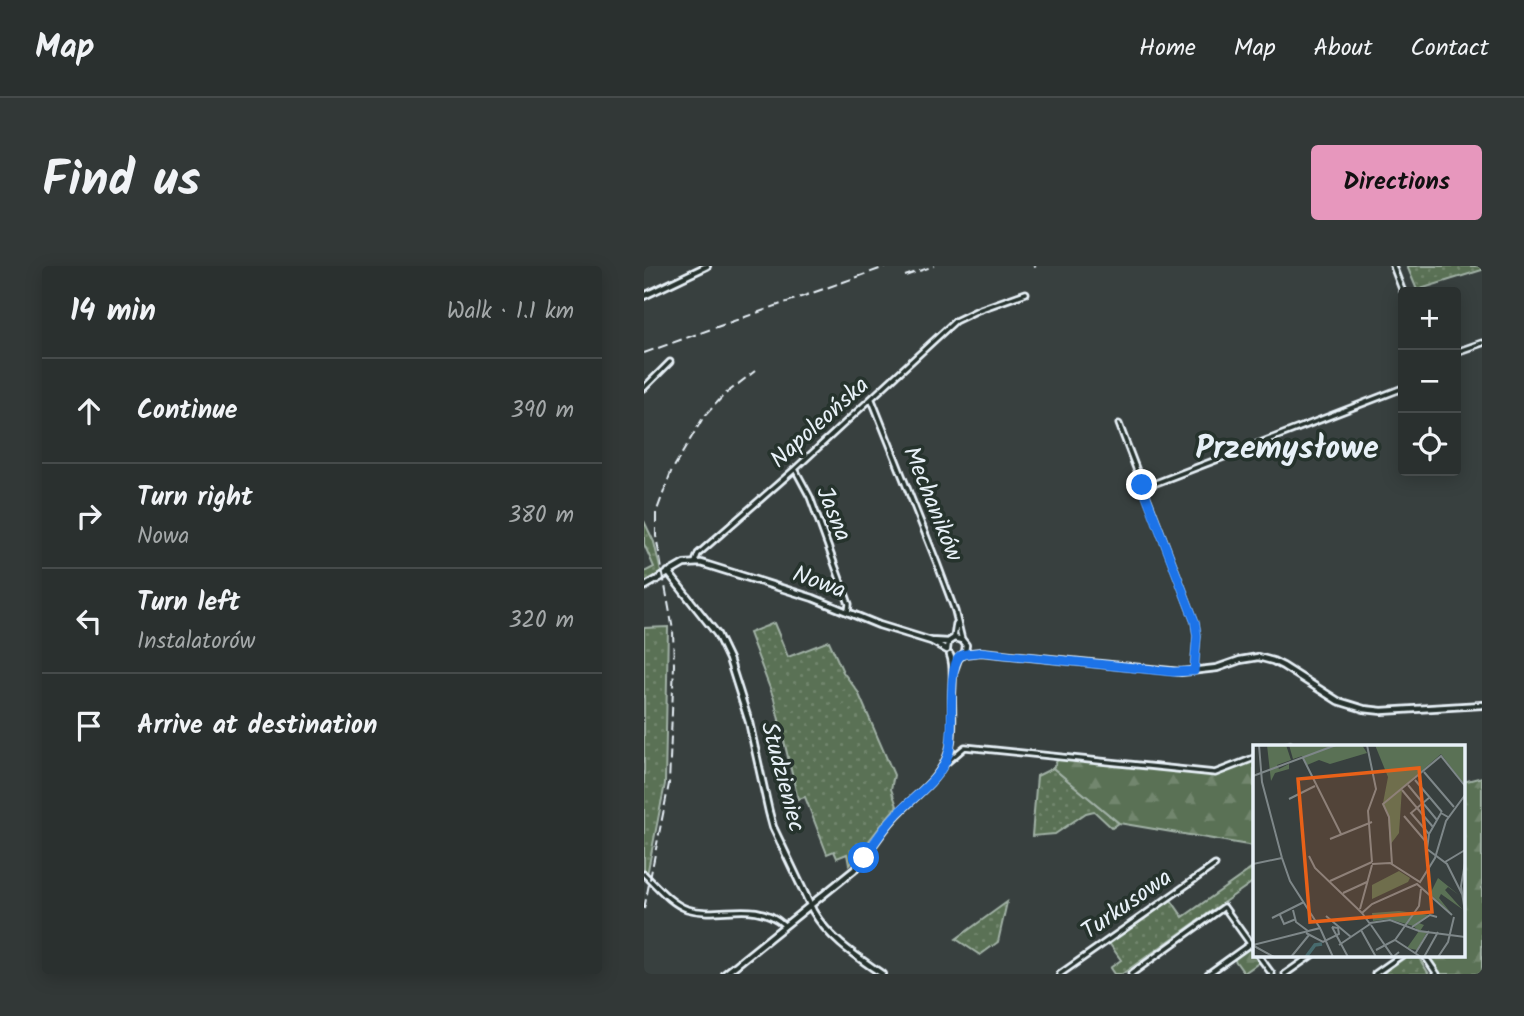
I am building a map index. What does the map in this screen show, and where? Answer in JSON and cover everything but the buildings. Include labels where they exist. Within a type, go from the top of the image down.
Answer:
[{"type":"street","points":[[644,296],[707,266]]},
{"type":"street","points":[[1393,266],[1402,287]]},
{"type":"street","name":"Napoleońska","points":[[644,587],[684,564],[695,562],[698,554],[872,400],[956,321],[1026,293]]},
{"type":"street","points":[[1461,350],[1482,344]]},
{"type":"street","points":[[644,387],[670,362]]},
{"type":"street","points":[[1143,488],[1398,390]]},
{"type":"street","name":"Mechaników","points":[[872,400],[937,563],[964,643]]},
{"type":"street","points":[[1119,424],[1195,622],[1197,636],[1194,671]]},
{"type":"street","name":"Jasna","points":[[795,469],[810,497],[849,604],[848,612]]},
{"type":"street","name":"Nowa","points":[[695,562],[803,595],[879,625],[930,641],[948,652]]},
{"type":"street","name":"Studzieniec","points":[[668,572],[717,634],[729,659],[749,722],[774,827],[819,921],[833,938],[882,974]]},
{"type":"street","points":[[724,974],[854,870],[895,816],[933,780],[948,754],[951,738],[953,674],[948,642],[954,638],[957,622]]},
{"type":"street","points":[[954,638],[981,652]]},
{"type":"street","name":"Nowa","points":[[930,641],[948,642]]},
{"type":"street","points":[[953,674],[965,650],[964,643]]},
{"type":"street","points":[[948,652],[961,656],[981,652],[1181,673],[1217,668],[1258,657],[1283,666],[1338,701],[1364,709],[1382,711],[1482,705]]},
{"type":"street","points":[[942,766],[965,747],[1214,773],[1253,759]]},
{"type":"street","name":"Turkusowa","points":[[1060,974],[1215,865]]},
{"type":"street","points":[[644,874],[673,901],[689,909],[753,911],[772,916],[784,925]]},
{"type":"street","points":[[1131,974],[1224,907],[1253,943],[1208,974]]},
{"type":"street","points":[[1259,956],[1272,974]]},
{"type":"street","points":[[1285,974],[1311,956]]},
{"type":"street","points":[[1375,974],[1401,956]]},
{"type":"street","points":[[1425,956],[1437,974]]},
{"type":"green space","points":[[1407,266],[1482,266],[1482,270],[1427,287],[1416,287]]},
{"type":"green space","points":[[644,521],[654,542],[661,572],[644,583],[644,572],[654,567],[644,544]]},
{"type":"green space","points":[[774,623],[788,657],[829,641],[843,672],[858,692],[894,775],[891,789],[897,806],[849,865],[847,854],[837,858],[834,851],[827,854],[805,797],[798,799],[774,699],[749,633]]},
{"type":"green space","points":[[668,627],[665,784],[647,875],[644,872],[644,628]]},
{"type":"green space","points":[[1059,757],[1223,773],[1253,761],[1253,846],[1119,823],[1053,768]]},
{"type":"green space","points":[[1053,768],[1119,823],[1112,828],[1094,811],[1086,813],[1055,834],[1032,836],[1037,776]]},
{"type":"green space","points":[[1482,777],[1482,974],[1440,974],[1427,956],[1464,956],[1464,782]]},
{"type":"green space","points":[[1253,868],[1253,882],[1122,974],[1114,974],[1110,968],[1121,960],[1109,943],[1171,900],[1183,917]]},
{"type":"green space","points":[[1007,902],[998,942],[980,955],[956,939]]},
{"type":"green space","points":[[1250,948],[1253,956],[1260,962],[1244,973],[1234,959]]},
{"type":"green space","points":[[1408,956],[1418,956],[1429,974],[1382,974]]},
{"type":"railway","points":[[644,353],[888,266]]},
{"type":"railway","points":[[905,276],[934,266]]},
{"type":"railway","points":[[644,909],[669,784],[674,665],[673,630],[656,536],[656,513],[671,472],[703,418],[724,395],[755,371]]},
{"type":"district","name":"Przemysłowe","points":[[1287,449]]},
{"type":"route","points":[[864,858],[895,816],[933,780],[947,758],[951,738],[953,674],[958,659],[963,654],[981,652],[1181,673],[1194,671],[1197,636],[1195,622],[1142,485]]}]
